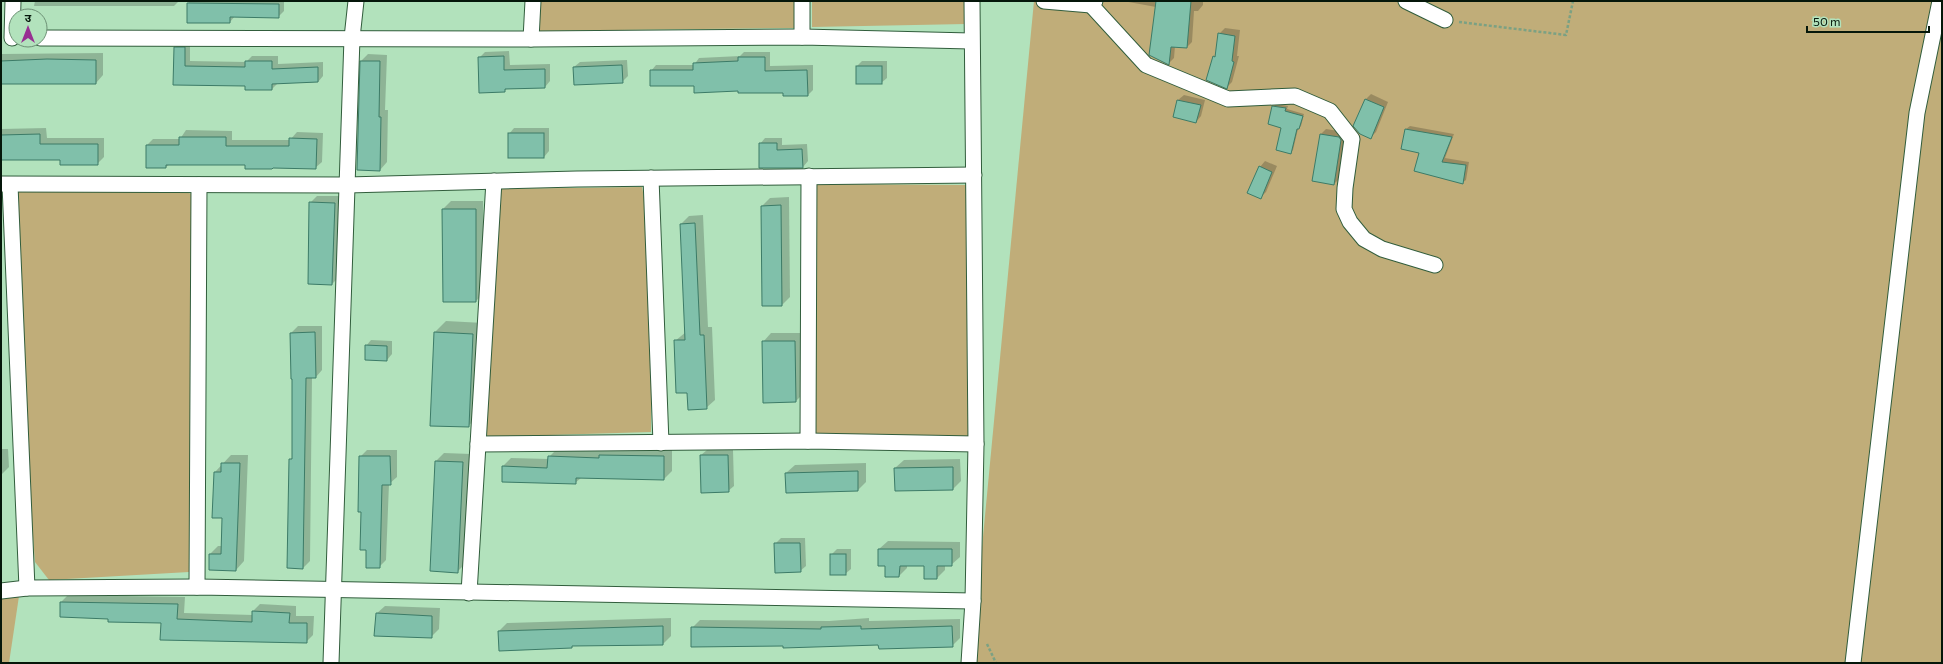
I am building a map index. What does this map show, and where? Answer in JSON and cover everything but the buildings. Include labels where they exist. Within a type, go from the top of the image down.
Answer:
[{"type":"street","points":[[331,663],[352,38],[356,1]]},
{"type":"street","points":[[531,39],[533,1]]},
{"type":"street","points":[[802,1],[802,37]]},
{"type":"street","points":[[969,663],[973,601],[976,444],[974,175],[971,41],[972,1]]},
{"type":"street","points":[[1044,1],[1093,3],[1146,65],[1228,99],[1295,96],[1330,111],[1352,139],[1345,188],[1344,209],[1350,222],[1364,240],[1382,249],[1435,265]]},
{"type":"street","points":[[1406,1],[1445,20]]},
{"type":"street","points":[[1853,663],[1916,113],[1940,1]]},
{"type":"street","points":[[48,38],[531,39],[802,37],[971,41]]},
{"type":"street","points":[[27,588],[5,184],[347,184],[651,178],[974,175]]},
{"type":"street","points":[[808,441],[809,176]]},
{"type":"street","points":[[651,178],[661,443]]},
{"type":"street","points":[[469,593],[494,181]]},
{"type":"street","points":[[197,587],[199,184]]},
{"type":"street","points":[[478,444],[808,441],[976,444]]},
{"type":"street","points":[[1,591],[27,588],[197,587],[973,601]]},
{"type":"path","points":[[1445,20],[1566,35],[1573,1]]},
{"type":"shaded area","points":[[536,1],[794,1],[794,28],[534,31]]},
{"type":"shaded area","points":[[812,1],[966,1],[966,24],[812,27]]},
{"type":"shaded area","points":[[1034,1],[1942,1],[1942,663],[971,663]]},
{"type":"shaded area","points":[[811,184],[966,185],[969,437],[812,434]]},
{"type":"shaded area","points":[[642,187],[651,234],[651,432],[484,437],[498,189]]},
{"type":"shaded area","points":[[164,188],[193,194],[189,572],[49,580],[35,562],[20,377],[18,189]]},
{"type":"shaded area","points":[[19,596],[9,663],[1,663],[1,599]]}]
